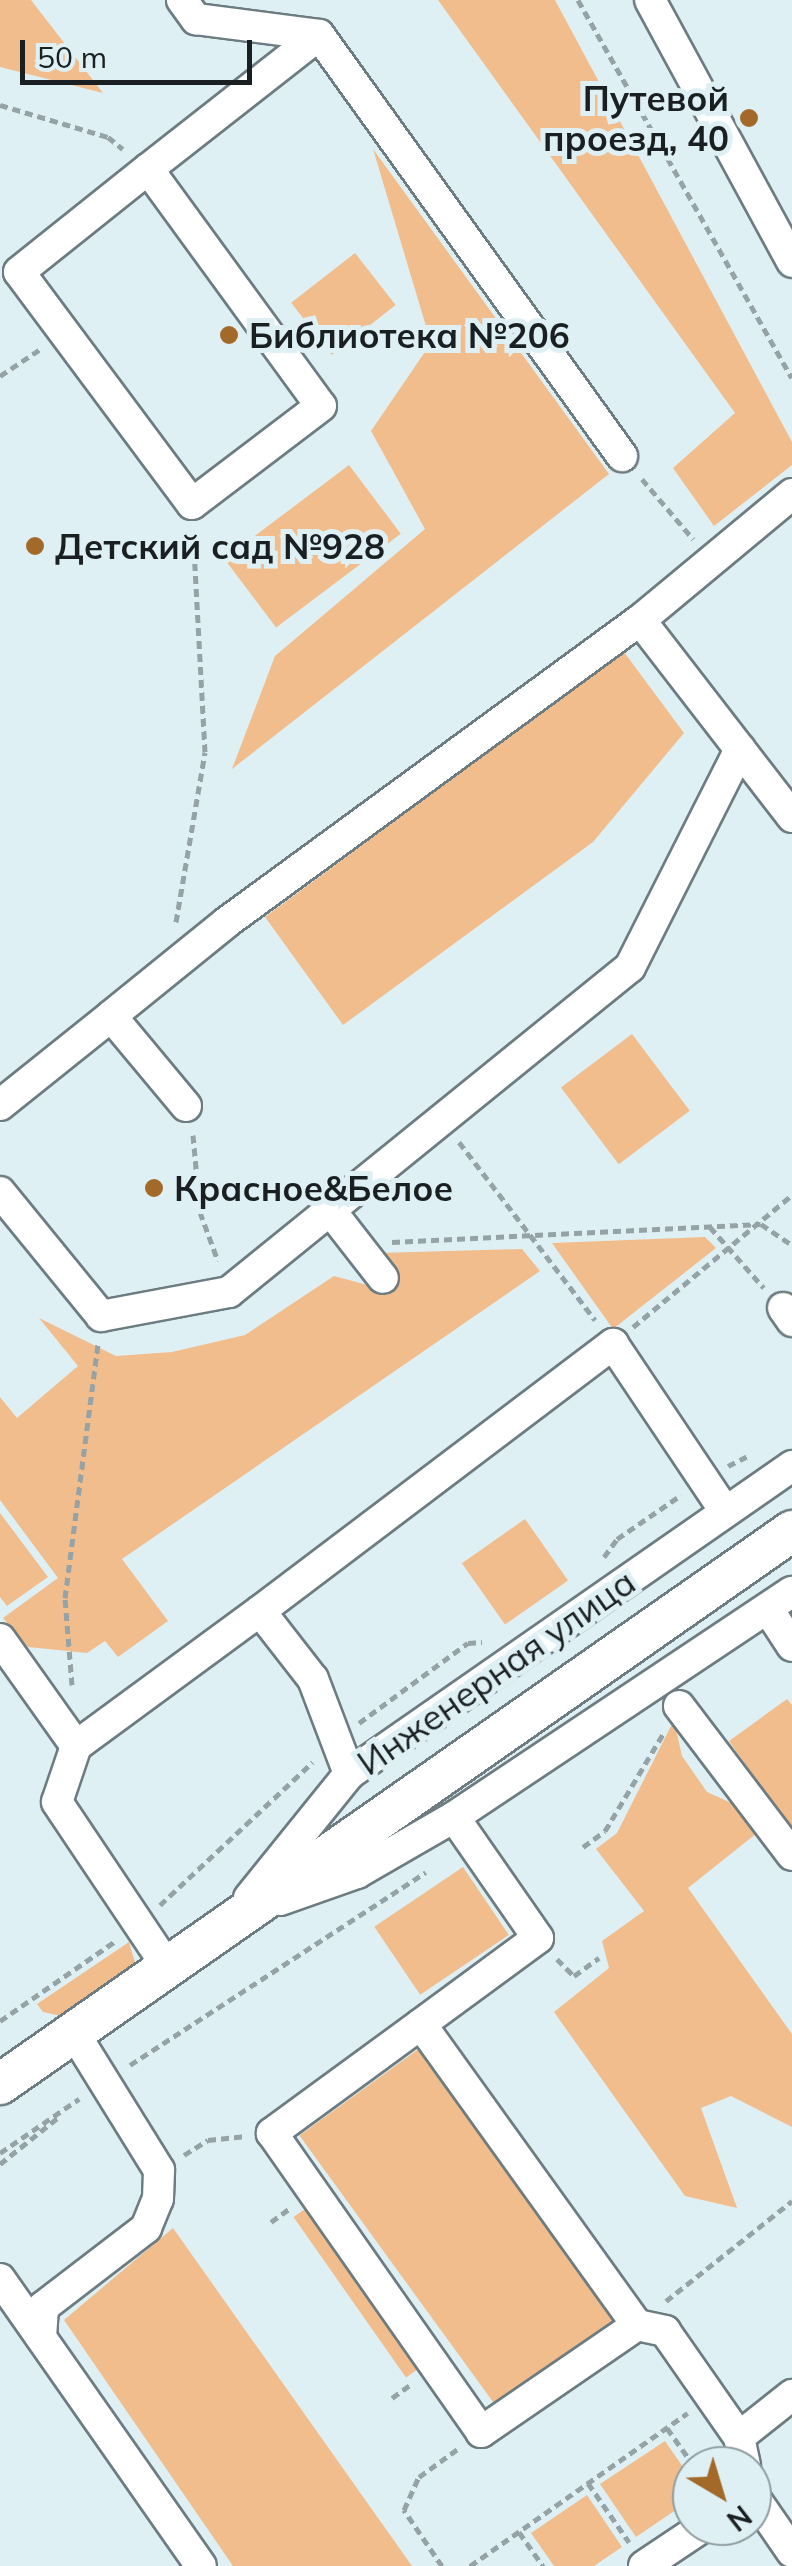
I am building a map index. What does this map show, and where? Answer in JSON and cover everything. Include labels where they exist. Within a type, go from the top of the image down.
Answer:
[{"type":"main road","points":[[235,1916],[792,1530]]},
{"type":"main road","name":"Инженерная улица","points":[[0,2084],[168,1968],[235,1916]]},
{"type":"street","points":[[182,0],[196,19],[319,35],[622,456]]},
{"type":"street","points":[[650,0],[792,262]]},
{"type":"street","points":[[148,169],[321,406],[192,504],[19,272],[148,169],[319,35]]},
{"type":"street","points":[[0,1105],[168,969],[640,620],[792,494]]},
{"type":"street","points":[[640,620],[792,817]]},
{"type":"street","points":[[0,1192],[101,1316],[228,1292],[630,967],[740,749]]},
{"type":"street","points":[[111,1016],[186,1106]]},
{"type":"street","points":[[330,1210],[383,1278]]},
{"type":"street","points":[[168,1968],[57,1802],[76,1746],[613,1344],[725,1511]]},
{"type":"street","name":"Инженерная улица","points":[[235,1916],[349,1774],[792,1466]]},
{"type":"street","points":[[780,1601],[792,1646]]},
{"type":"street","name":"Инженерная улица","points":[[235,1916],[357,1873],[454,1817],[780,1601]]},
{"type":"street","points":[[260,1611],[313,1679],[349,1774]]},
{"type":"street","points":[[0,1639],[76,1746]]},
{"type":"street","points":[[680,1706],[792,1855]]},
{"type":"street","points":[[454,1817],[537,1940],[272,2133],[482,2432],[637,2325]]},
{"type":"street","points":[[421,2024],[637,2325],[665,2331],[711,2397],[739,2446]]},
{"type":"street","points":[[41,2338],[43,2307],[146,2228],[158,2199],[159,2170],[74,2033]]},
{"type":"street","points":[[0,2279],[201,2566]]},
{"type":"street","points":[[747,2446],[792,2395]]},
{"type":"street","points":[[772,2523],[792,2552]]},
{"type":"street","points":[[639,2557],[672,2541]]},
{"type":"path","points":[[578,0],[792,378]]},
{"type":"path","points":[[0,105],[108,137],[148,169]]},
{"type":"path","points":[[0,376],[65,333]]},
{"type":"path","points":[[622,456],[712,560]]},
{"type":"path","points":[[168,969],[204,752],[192,504]]},
{"type":"path","points":[[441,1120],[613,1344],[792,1195]]},
{"type":"path","points":[[193,1136],[200,1212],[228,1292]]},
{"type":"path","points":[[357,1244],[761,1224],[792,1245]]},
{"type":"path","points":[[710,1227],[787,1315]]},
{"type":"path","points":[[72,1691],[66,1598],[101,1316]]},
{"type":"path","points":[[583,1848],[605,1832],[680,1706]]},
{"type":"path","points":[[0,2153],[469,1844]]},
{"type":"path","points":[[537,1940],[574,1976],[599,1958]]},
{"type":"path","points":[[0,2164],[67,2108]]},
{"type":"path","points":[[159,2170],[208,2140],[272,2133]]},
{"type":"path","points":[[637,2325],[792,2200]]},
{"type":"path","points":[[470,2566],[711,2397]]},
{"type":"path","points":[[667,2428],[680,2446]]},
{"type":"path","points":[[442,2566],[404,2510],[419,2477],[482,2432]]},
{"type":"path","points":[[588,2483],[639,2557]]},
{"type":"path","points":[[519,2532],[543,2566]]},
{"type":"shaded area","points":[[0,0],[31,0],[103,93],[0,67]]},
{"type":"shaded area","points":[[438,0],[555,0],[792,442],[792,465],[714,526],[673,468],[735,413]]},
{"type":"shaded area","points":[[373,149],[609,474],[232,769],[275,656],[425,529],[371,431],[431,343]]},
{"type":"shaded area","points":[[355,253],[396,305],[332,355],[291,303]]},
{"type":"shaded area","points":[[349,465],[401,534],[276,628],[224,559]]},
{"type":"shaded area","points":[[624,652],[684,733],[593,842],[343,1025],[265,917]]},
{"type":"shaded area","points":[[632,1034],[690,1111],[619,1164],[561,1088]]},
{"type":"shaded area","points":[[705,1237],[716,1248],[613,1329],[552,1243]]},
{"type":"shaded area","points":[[522,1249],[540,1271],[122,1559],[168,1621],[118,1657],[105,1641],[87,1653],[28,1647],[3,1618],[58,1578],[0,1500],[0,1397],[17,1418],[78,1366],[39,1318],[116,1356],[172,1352],[245,1335],[334,1276],[371,1286],[377,1253]]},
{"type":"shaded area","points":[[0,1513],[48,1577],[7,1606],[0,1597]]},
{"type":"shaded area","points":[[525,1519],[568,1580],[505,1625],[462,1563]]},
{"type":"shaded area","points":[[787,1699],[792,1705],[792,1832],[729,1741]]},
{"type":"shaded area","points":[[674,1720],[682,1756],[707,1792],[736,1805],[757,1833],[688,1888],[792,2034],[792,2127],[731,2096],[701,2108],[737,2208],[685,2196],[554,2012],[609,1968],[602,1941],[644,1911],[596,1849],[617,1833]]},
{"type":"shaded area","points":[[463,1867],[509,1935],[420,1995],[374,1927]]},
{"type":"shaded area","points":[[129,1942],[136,1966],[66,2017],[43,2012],[37,2004]]},
{"type":"shaded area","points":[[420,2048],[617,2319],[496,2407],[299,2136]]},
{"type":"shaded area","points":[[305,2209],[417,2370],[406,2378],[294,2217]]},
{"type":"shaded area","points":[[173,2228],[412,2566],[233,2566],[64,2320]]},
{"type":"shaded area","points":[[665,2441],[672,2451],[672,2513],[636,2537],[600,2484]]},
{"type":"shaded area","points":[[587,2495],[622,2547],[594,2566],[554,2566],[531,2533]]},
{"type":"place","name":"Путевой проезд, 40","points":[[749,118]]},
{"type":"place","name":"Библиотека №206","points":[[229,335]]},
{"type":"place","name":"Детский сад №928","points":[[35,546]]},
{"type":"place","name":"Красное&Белое","points":[[154,1188]]}]
